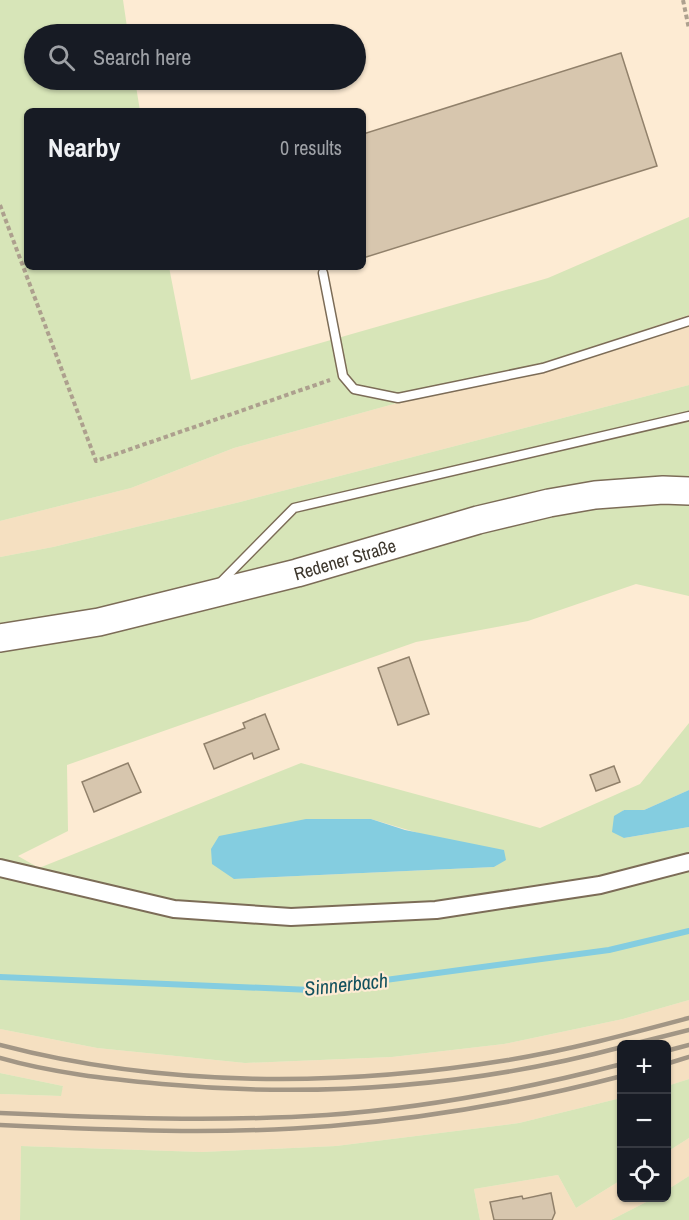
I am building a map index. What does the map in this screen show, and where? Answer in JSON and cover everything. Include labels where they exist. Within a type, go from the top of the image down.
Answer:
[{"type":"main road","name":"Redener Straße","points":[[0,638],[99,622],[297,573],[478,520],[549,502],[595,495],[663,490],[689,491]]},
{"type":"street","points":[[0,868],[174,909],[291,917],[436,910],[600,885],[689,862]]},
{"type":"lane","points":[[323,273],[343,375],[354,388],[398,398],[543,368],[689,321]]},
{"type":"lane","points":[[208,595],[294,508],[689,416]]},
{"type":"path","points":[[683,0],[689,29]]},
{"type":"path","points":[[0,205],[24,269]]},
{"type":"path","points":[[24,270],[96,461],[343,375]]},
{"type":"shaded area","points":[[689,315],[689,385],[240,502],[53,547],[0,557],[0,521],[131,488],[234,448],[546,362]]},
{"type":"shaded area","points":[[689,1000],[689,1079],[671,1085],[671,1040],[617,1040],[617,1099],[519,1123],[336,1146],[202,1152],[21,1146],[20,1220],[0,1220],[0,1094],[60,1096],[63,1086],[0,1073],[0,1029],[97,1048],[245,1063],[392,1057],[504,1044],[623,1019]]},
{"type":"shaded area","points":[[689,1138],[689,1176],[671,1187],[671,1149]]},
{"type":"shaded area","points":[[558,1175],[576,1208],[617,1182],[617,1202],[646,1202],[611,1220],[480,1220],[474,1189]]},
{"type":"green space","points":[[0,0],[123,0],[127,24],[24,24],[24,90],[137,90],[140,108],[24,108],[24,270],[170,270],[191,380],[548,278],[689,217],[689,315],[546,362],[234,448],[131,488],[0,521]]},
{"type":"green space","points":[[689,385],[689,596],[636,584],[528,621],[416,642],[67,765],[68,831],[18,856],[39,868],[301,763],[540,828],[640,784],[689,723],[689,790],[644,810],[623,810],[624,838],[689,827],[689,1000],[623,1019],[504,1044],[392,1057],[245,1063],[97,1048],[0,1029],[0,557],[53,547],[240,502]],"holes":[[[371,819],[506,859],[494,867],[234,879]]]},
{"type":"green space","points":[[0,1073],[63,1086],[61,1096],[0,1094]]},
{"type":"green space","points":[[689,1079],[689,1138],[671,1149],[671,1094],[671,1085]]},
{"type":"green space","points":[[617,1099],[617,1182],[576,1208],[558,1175],[474,1189],[480,1220],[20,1220],[21,1146],[202,1152],[336,1146],[519,1123]]},
{"type":"green space","points":[[689,1176],[689,1220],[611,1220],[646,1202],[671,1202],[671,1187]]},
{"type":"water","points":[[689,790],[689,827],[624,838],[612,832],[614,816],[624,810],[644,810]]},
{"type":"water","points":[[306,819],[371,819],[405,830],[504,850],[506,860],[494,867],[234,879],[212,864],[211,849],[219,836]]},
{"type":"building","points":[[621,53],[657,166],[366,257],[366,133]]},
{"type":"building","points":[[409,657],[429,714],[398,725],[378,668]]},
{"type":"building","points":[[265,714],[279,749],[254,759],[252,753],[214,769],[204,744],[245,728],[243,723]]},
{"type":"building","points":[[128,763],[141,792],[94,812],[82,782]]},
{"type":"building","points":[[614,766],[620,782],[596,791],[590,775]]},
{"type":"building","points":[[551,1193],[555,1213],[552,1220],[494,1220],[490,1202],[522,1196],[523,1199]]},
{"type":"waterway","name":"Sinnerbach","points":[[0,977],[311,990],[609,950],[689,931]]},
{"type":"railway","points":[[0,1045],[62,1059],[189,1076],[253,1079],[317,1078],[445,1069],[508,1060],[576,1047],[689,1018]]},
{"type":"railway","points":[[649,1040],[689,1030]]},
{"type":"railway","points":[[671,1050],[689,1045]]},
{"type":"railway","points":[[0,1058],[60,1072],[101,1078],[220,1088],[278,1090],[393,1086],[451,1080],[508,1072],[617,1048]]},
{"type":"railway","points":[[671,1062],[689,1057]]},
{"type":"railway","points":[[0,1113],[204,1119],[327,1115],[401,1108],[475,1096],[549,1082],[617,1065]]},
{"type":"railway","points":[[0,1125],[207,1131],[331,1126],[477,1107],[617,1077]]}]
